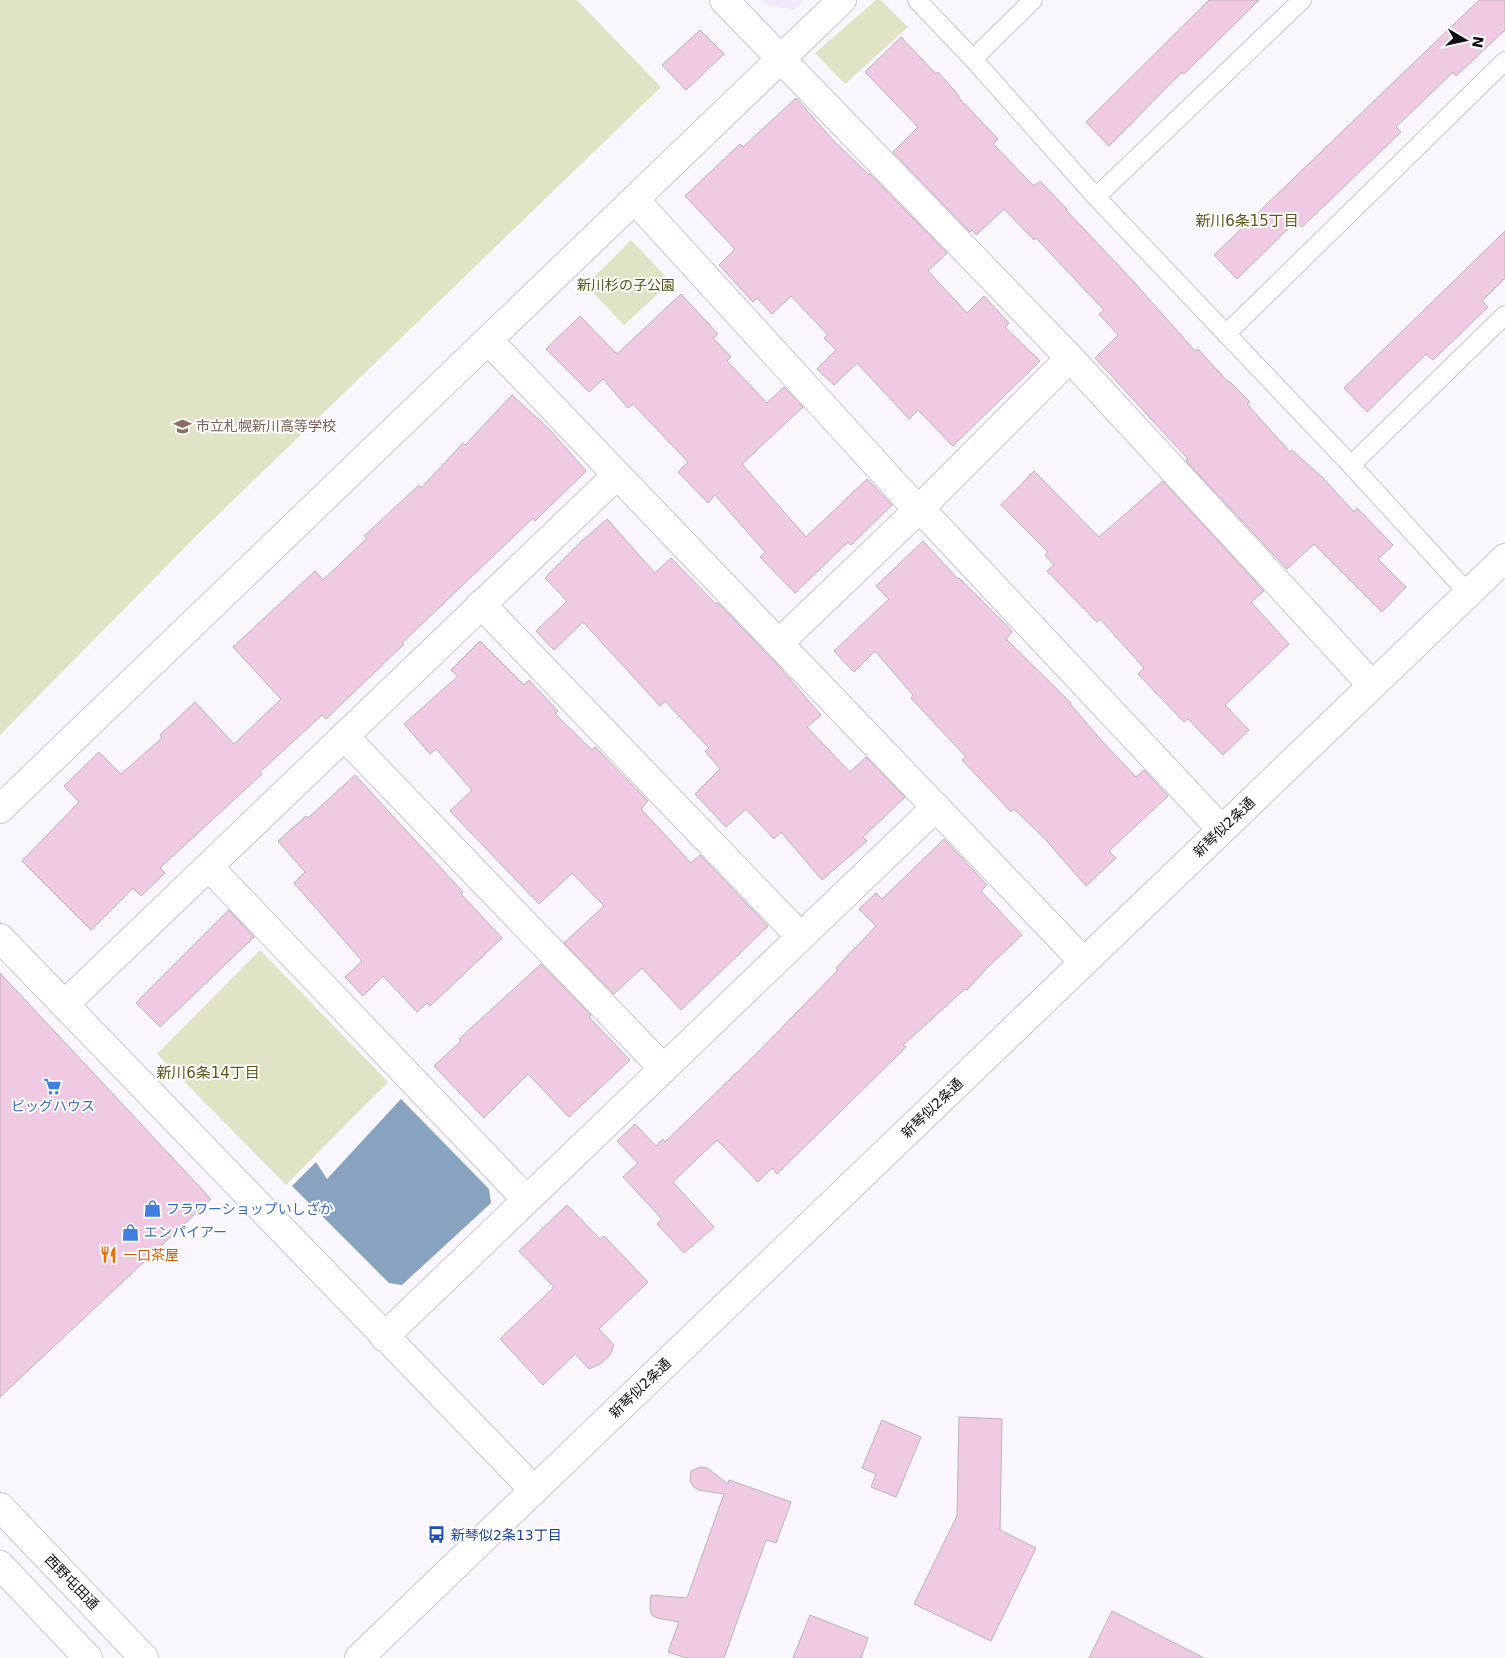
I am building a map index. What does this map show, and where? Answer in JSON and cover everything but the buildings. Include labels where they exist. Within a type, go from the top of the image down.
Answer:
[{"type":"street","points":[[724,0],[1070,358],[1372,686]]},
{"type":"street","points":[[0,809],[842,0]]},
{"type":"street","points":[[634,200],[918,510],[930,519],[1222,829]]},
{"type":"street","points":[[488,340],[1084,962]]},
{"type":"street","points":[[780,643],[918,510],[1070,358]]},
{"type":"street","points":[[65,1004],[617,475]]},
{"type":"street","name":"新琴似2条通","points":[[359,1658],[1505,558]]},
{"type":"street","points":[[481,604],[800,936]]},
{"type":"street","points":[[344,736],[663,1068]]},
{"type":"street","points":[[384,1337],[936,807]]},
{"type":"street","points":[[209,867],[526,1199]]},
{"type":"street","points":[[0,938],[534,1490]]},
{"type":"street","name":"西野屯田通","points":[[0,1507],[144,1658]]},
{"type":"street","points":[[0,1565],[88,1658]]},
{"type":"lane","points":[[917,0],[973,59],[1096,197],[1351,465],[1468,593]]},
{"type":"lane","points":[[973,59],[1034,0]]},
{"type":"lane","points":[[1096,197],[1302,0]]},
{"type":"lane","points":[[1226,334],[1505,61]]},
{"type":"lane","points":[[1351,465],[1505,315]]},
{"type":"shaded area","points":[[762,0],[804,0],[794,10],[768,6]]},
{"type":"green space","name":"市立札幌新川高等学校","points":[[0,0],[577,0],[661,87],[196,536],[0,735]]},
{"type":"green space","points":[[876,0],[881,0],[908,27],[845,84],[815,53]]},
{"type":"green space","name":"新川杉の子公園","points":[[631,240],[671,282],[624,325],[586,285]]},
{"type":"green space","points":[[260,950],[388,1082],[286,1185],[157,1054]]},
{"type":"water","points":[[401,1099],[489,1189],[491,1203],[402,1285],[389,1283],[292,1186],[316,1162],[327,1179]]},
{"type":"place","name":"市立札幌新川高等学校","points":[[182,426]]},
{"type":"place","name":"ビッグハウス","points":[[53,1086]]},
{"type":"place","name":"フラワーショップいしざか","points":[[152,1209]]},
{"type":"place","name":"エンパイアー","points":[[130,1232]]},
{"type":"place","name":"一口茶屋","points":[[109,1255]]},
{"type":"place","name":"新琴似2条13丁目","points":[[437,1535]]},
{"type":"district","name":"新川6条15丁目","points":[[1247,221]]},
{"type":"district","name":"新川6条14丁目","points":[[208,1073]]}]
